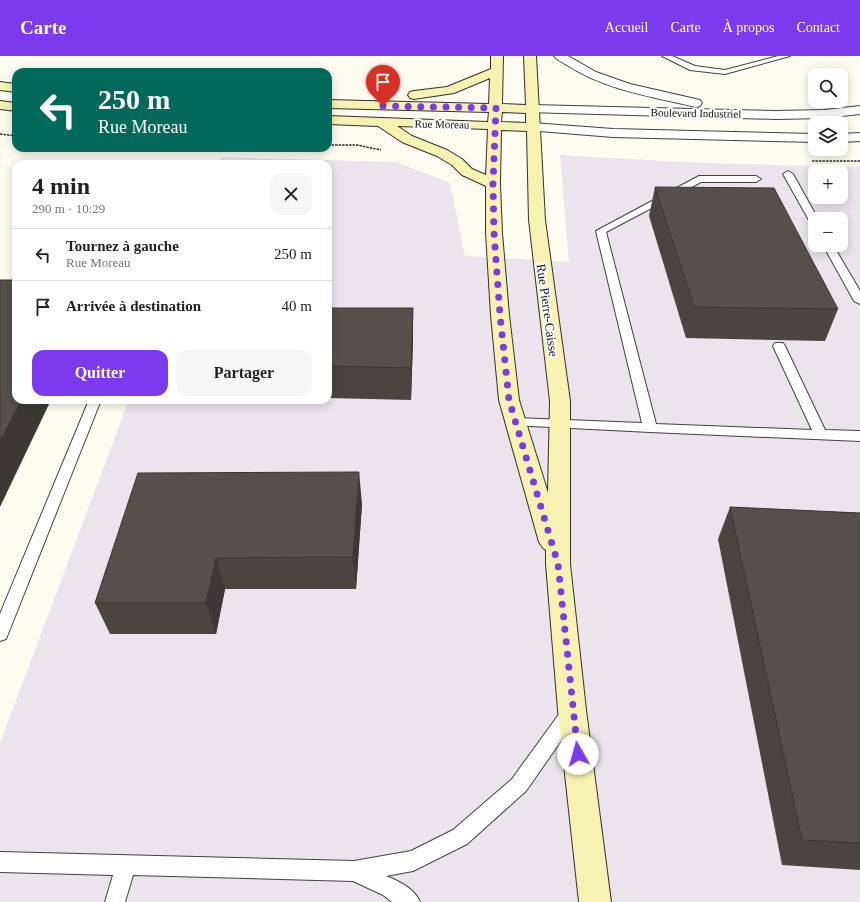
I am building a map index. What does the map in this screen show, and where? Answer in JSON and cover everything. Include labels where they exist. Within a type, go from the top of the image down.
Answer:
[{"type":"main road","name":"Rue Pierre-Caisse","points":[[497,56],[493,184],[494,233],[500,315],[509,400],[558,564]]},
{"type":"main road","name":"Rue Pierre-Caisse","points":[[530,56],[537,220],[560,401],[558,564],[572,710],[595,902]]},
{"type":"main road","points":[[368,105],[396,96],[432,94],[450,90],[496,71]]},
{"type":"main road","points":[[0,86],[12,88]]},
{"type":"main road","name":"Rue Moreau","points":[[332,104],[496,108],[532,118]]},
{"type":"main road","points":[[0,105],[12,106]]},
{"type":"main road","name":"Rue Moreau","points":[[332,120],[495,125],[532,118]]},
{"type":"main road","points":[[381,122],[406,139],[442,153],[457,162],[467,172],[493,184]]},
{"type":"street","points":[[560,56],[585,71],[627,87],[743,114]]},
{"type":"street","name":"Boulevard Industriel","points":[[532,118],[824,114],[860,110]]},
{"type":"street","name":"Boulevard Industriel","points":[[532,118],[613,133],[808,138]]},
{"type":"street","points":[[848,138],[860,137]]},
{"type":"lane","points":[[666,56],[693,68],[725,72],[786,56]]},
{"type":"lane","points":[[788,174],[809,212]]},
{"type":"lane","points":[[650,428],[601,231],[699,179],[756,179]]},
{"type":"lane","points":[[832,252],[860,301]]},
{"type":"lane","points":[[779,346],[821,435]]},
{"type":"lane","points":[[0,634],[93,404]]},
{"type":"lane","points":[[516,422],[860,436]]},
{"type":"lane","points":[[0,862],[354,871],[413,861],[460,837],[519,784],[572,710]]},
{"type":"lane","points":[[116,902],[126,866]]},
{"type":"lane","points":[[354,871],[390,888],[410,902]]},
{"type":"path","points":[[0,134],[12,136]]},
{"type":"path","points":[[332,145],[357,145],[382,151]]},
{"type":"shaded area","points":[[560,155],[700,163],[808,166],[808,204],[848,204],[848,167],[860,167],[860,902],[0,902],[0,743],[127,404],[332,404],[332,160],[396,162],[450,183],[465,256],[569,262]]},
{"type":"shaded area","points":[[221,157],[326,160],[220,160]]},
{"type":"building","points":[[655,187],[774,188],[838,309],[694,307]]},
{"type":"building","points":[[0,280],[12,280],[12,404],[19,404],[0,441]]},
{"type":"building","points":[[332,308],[413,308],[411,368],[332,366]]},
{"type":"building","points":[[359,472],[353,557],[216,558],[206,603],[95,603],[138,473]]},
{"type":"building","points":[[730,507],[860,513],[860,843],[802,840]]},
{"type":"route","points":[[383,106],[496,108],[493,184],[494,233],[500,315],[509,400],[558,564],[572,710],[578,754]]}]
